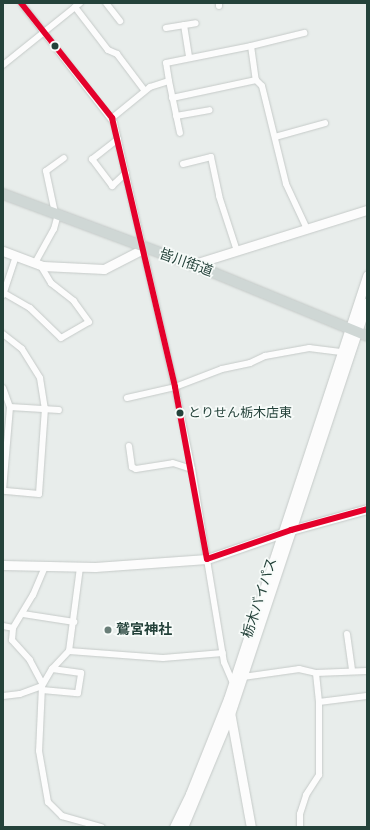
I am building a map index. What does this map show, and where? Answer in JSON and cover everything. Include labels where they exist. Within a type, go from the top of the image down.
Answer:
[{"type":"main road","name":"皆川街道","points":[[3,194],[191,265],[367,336]]},
{"type":"main road","points":[[191,265],[367,210]]},
{"type":"main road","points":[[3,251],[38,264],[104,269],[145,248]]},
{"type":"main road","name":"栃木バイパス","points":[[183,827],[230,714],[235,688],[352,330],[367,275]]},
{"type":"main road","name":"栃木バイパス","points":[[174,827],[190,794],[228,699],[243,676],[340,352],[367,302]]},
{"type":"main road","points":[[3,566],[80,567],[207,559],[286,531],[367,509]]},
{"type":"main road","points":[[228,699],[251,827]]},
{"type":"street","points":[[21,3],[112,118],[145,248],[175,386],[192,469],[223,653],[235,688]]},
{"type":"street","points":[[106,3],[120,21]]},
{"type":"street","points":[[3,65],[77,5],[108,50],[117,54],[145,91]]},
{"type":"street","points":[[166,28],[196,23]]},
{"type":"street","points":[[184,25],[189,56]]},
{"type":"street","points":[[180,133],[166,63],[189,56],[251,46],[304,33]]},
{"type":"street","points":[[251,46],[256,80],[262,86],[286,184],[307,229]]},
{"type":"street","points":[[172,98],[256,80]]},
{"type":"street","points":[[112,118],[145,91],[169,81]]},
{"type":"street","points":[[176,116],[208,110]]},
{"type":"street","points":[[275,137],[325,123]]},
{"type":"street","points":[[118,139],[92,159],[112,186],[126,173]]},
{"type":"street","points":[[183,164],[211,157],[219,196],[237,251]]},
{"type":"street","points":[[16,256],[3,294],[30,308],[61,338],[88,322],[74,301],[51,282],[38,264],[54,229],[56,214],[46,171],[64,158]]},
{"type":"street","points":[[3,334],[22,349],[40,378],[45,408],[39,494],[3,491],[10,407],[3,388]]},
{"type":"street","points":[[127,398],[175,386],[222,369],[250,364],[277,354],[310,348],[340,352]]},
{"type":"street","points":[[10,407],[59,410]]},
{"type":"street","points":[[129,446],[132,467],[136,469],[173,463],[192,469]]},
{"type":"street","points":[[45,567],[23,614],[13,628],[12,640],[30,660],[42,686],[39,751],[48,802],[62,816],[101,827]]},
{"type":"street","points":[[42,686],[52,669],[69,651],[80,567]]},
{"type":"street","points":[[23,614],[74,622]]},
{"type":"street","points":[[3,626],[13,628]]},
{"type":"street","points":[[347,634],[352,672]]},
{"type":"street","points":[[69,651],[163,658],[223,653]]},
{"type":"street","points":[[3,696],[20,694],[42,686],[78,693],[81,673],[52,669]]},
{"type":"street","points":[[243,676],[299,669],[316,673],[367,670]]},
{"type":"street","points":[[300,827],[300,814],[306,795],[319,775],[319,702],[316,673]]},
{"type":"street","points":[[319,702],[367,696]]},
{"type":"transit line","points":[[21,3],[112,118],[175,387],[207,559]]},
{"type":"transit line","points":[[207,559],[291,530],[367,509]]},
{"type":"place","name":"とりせん栃木店東","points":[[180,413]]},
{"type":"place","name":"鷲宮神社","points":[[108,630]]}]
